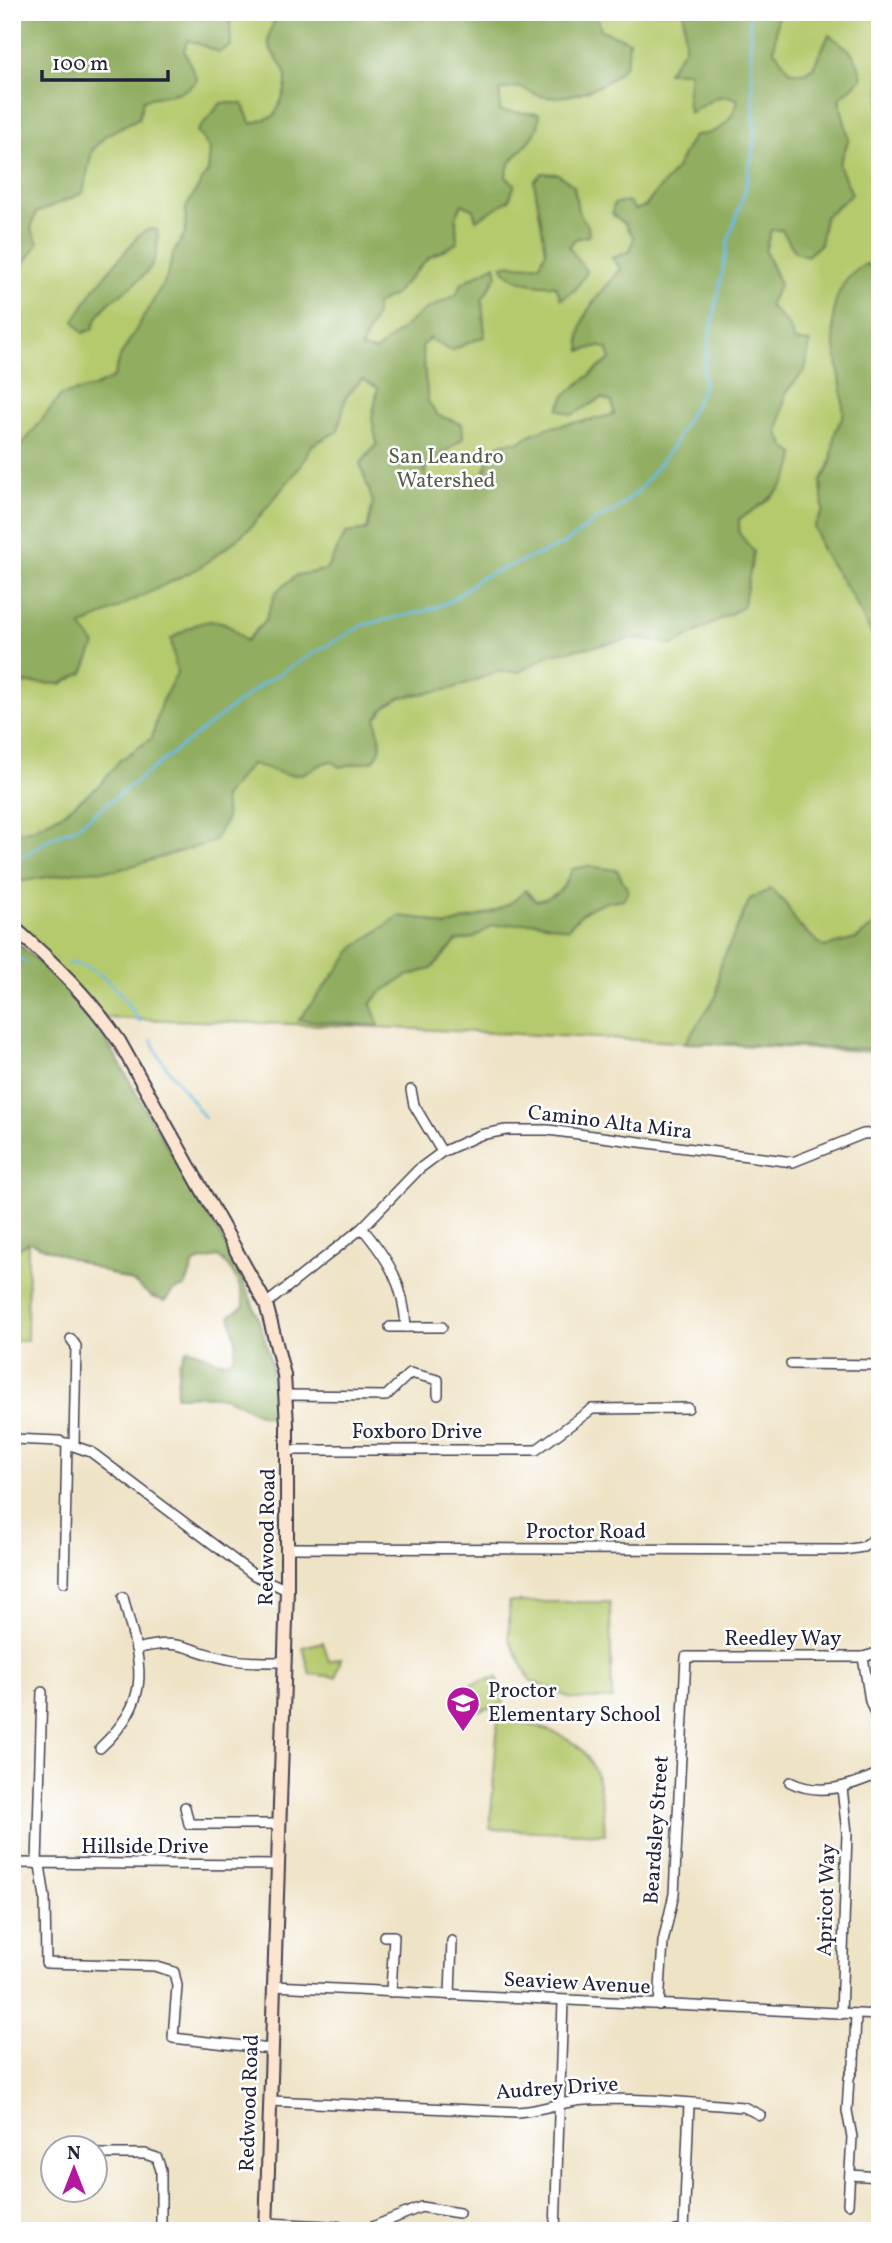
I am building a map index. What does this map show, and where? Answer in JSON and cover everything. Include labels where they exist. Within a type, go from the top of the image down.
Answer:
[{"type":"main road","name":"Redwood Road","points":[[12,926],[58,967],[120,1041],[267,1304],[279,1347],[286,1395],[288,1548],[266,2227]]},
{"type":"street","points":[[411,1090],[414,1105],[442,1152]]},
{"type":"street","name":"Camino Alta Mira","points":[[267,1304],[362,1228],[412,1175],[442,1152],[480,1135],[524,1129],[793,1161],[863,1134],[880,1133]]},
{"type":"street","points":[[362,1228],[398,1278],[406,1327]]},
{"type":"street","points":[[390,1327],[442,1327]]},
{"type":"street","points":[[64,1582],[76,1346],[71,1339]]},
{"type":"street","points":[[791,1364],[880,1365]]},
{"type":"street","points":[[286,1395],[386,1396],[410,1373],[438,1380],[438,1395]]},
{"type":"street","name":"Foxboro Drive","points":[[288,1450],[536,1450],[592,1409],[688,1408]]},
{"type":"street","points":[[12,1439],[70,1444],[103,1460],[254,1575],[287,1590]]},
{"type":"street","name":"Proctor Road","points":[[288,1548],[844,1550],[863,1547],[879,1538]]},
{"type":"street","points":[[100,1748],[125,1723],[133,1707],[139,1679],[136,1649],[122,1597]]},
{"type":"street","points":[[136,1649],[157,1644],[180,1644],[232,1660],[284,1662]]},
{"type":"street","name":"Reedley Way","points":[[686,1657],[863,1657],[880,1652]]},
{"type":"street","name":"Beardsley Street","points":[[659,2005],[663,1942],[674,1894],[686,1657]]},
{"type":"street","points":[[863,1657],[870,1701],[880,1726]]},
{"type":"street","points":[[42,1692],[39,1865],[45,1898],[46,1963],[154,1966],[174,1972],[177,1986],[173,2038],[271,2049]]},
{"type":"street","points":[[790,1782],[816,1790],[842,1787],[880,1773]]},
{"type":"street","name":"Apricot Way","points":[[841,2014],[847,1833],[842,1787]]},
{"type":"street","points":[[186,1807],[189,1824],[279,1824]]},
{"type":"street","name":"Hillside Drive","points":[[12,1863],[278,1865]]},
{"type":"street","points":[[384,1936],[394,1937],[391,1992]]},
{"type":"street","points":[[450,1995],[452,1941]]},
{"type":"street","name":"Seaview Avenue","points":[[274,1986],[880,2015]]},
{"type":"street","points":[[555,2231],[563,2001]]},
{"type":"street","points":[[849,2204],[852,2137],[847,2111],[849,2078],[854,2065],[856,2014]]},
{"type":"street","name":"Audrey Drive","points":[[270,2101],[517,2112],[589,2100],[744,2107],[760,2115]]},
{"type":"street","points":[[676,2231],[684,2230],[689,2104]]},
{"type":"street","points":[[108,2154],[145,2154],[157,2158],[161,2170],[161,2231]]},
{"type":"street","points":[[850,2175],[880,2177]]},
{"type":"street","points":[[266,2227],[370,2228],[421,2207],[459,2213]]},
{"type":"green space","name":"San Leandro Watershed","points":[[12,12],[880,12],[880,1052],[354,1026],[103,1018],[12,926]]},
{"type":"green space","points":[[12,12],[241,12],[230,22],[231,46],[219,52],[188,40],[184,50],[197,80],[185,90],[143,100],[139,118],[106,135],[92,151],[83,193],[36,213],[31,229],[38,243],[12,281]]},
{"type":"green space","points":[[277,12],[596,12],[601,30],[629,41],[627,61],[620,71],[591,89],[557,97],[540,96],[516,87],[500,91],[500,111],[539,114],[535,133],[508,168],[506,177],[515,184],[509,200],[476,220],[473,209],[462,204],[456,217],[457,243],[428,258],[394,295],[376,304],[376,315],[361,348],[376,351],[423,311],[456,295],[462,283],[495,265],[497,275],[482,300],[485,336],[450,351],[429,338],[422,347],[428,401],[437,415],[462,424],[463,438],[425,468],[427,485],[442,485],[457,477],[474,484],[481,481],[493,451],[502,444],[520,442],[529,435],[551,427],[614,414],[612,402],[602,398],[572,415],[558,409],[566,394],[610,359],[608,349],[599,346],[581,351],[580,338],[581,327],[590,306],[621,269],[612,258],[630,251],[634,238],[625,224],[612,214],[614,204],[628,201],[635,210],[646,206],[675,170],[695,135],[711,133],[723,126],[732,115],[738,100],[719,97],[689,113],[687,99],[690,72],[667,72],[685,48],[684,12],[778,12],[774,50],[791,72],[805,73],[813,67],[829,35],[847,48],[858,63],[862,78],[839,99],[849,139],[839,165],[852,194],[825,217],[820,245],[807,256],[795,252],[782,230],[771,230],[765,251],[780,284],[769,305],[788,325],[795,341],[810,342],[805,370],[786,392],[778,432],[785,447],[795,454],[793,466],[776,493],[739,519],[739,533],[754,552],[743,607],[673,645],[638,638],[551,654],[520,672],[497,672],[451,689],[402,697],[386,706],[376,718],[381,744],[373,761],[339,767],[332,761],[294,775],[251,764],[224,797],[226,820],[213,842],[118,870],[83,871],[24,881],[12,879],[12,833],[33,829],[62,814],[100,785],[119,761],[152,738],[161,703],[177,673],[171,639],[203,622],[217,621],[230,626],[246,641],[265,621],[276,592],[297,575],[326,570],[346,533],[367,530],[373,502],[360,464],[377,444],[372,418],[378,388],[362,379],[346,397],[338,431],[312,445],[300,467],[250,528],[199,568],[81,626],[95,645],[83,673],[61,684],[26,683],[12,690],[15,454],[61,395],[94,387],[113,378],[121,355],[166,279],[174,252],[185,233],[186,207],[208,171],[210,149],[197,131],[221,103],[242,103],[251,124],[274,116],[286,83],[284,70],[269,44],[269,35]]},
{"type":"green space","points":[[542,173],[558,174],[574,186],[578,211],[588,226],[589,236],[575,239],[569,247],[587,272],[575,290],[561,299],[556,286],[518,280],[502,266],[540,264],[546,251],[534,181]]},
{"type":"green space","points":[[149,229],[157,230],[157,250],[152,265],[143,276],[108,304],[93,329],[83,333],[74,321],[94,289],[139,235]]},
{"type":"green space","points":[[866,264],[880,270],[880,650],[851,595],[822,551],[814,526],[823,511],[821,480],[829,467],[834,437],[843,415],[834,313],[838,295],[848,278]]},
{"type":"green space","points":[[588,866],[617,870],[628,890],[624,899],[592,907],[568,929],[536,922],[492,926],[473,938],[457,941],[431,969],[407,976],[380,993],[371,1004],[379,1026],[299,1020],[355,947],[399,916],[426,919],[444,926],[499,909],[518,898],[525,890],[536,901],[550,897],[563,886],[572,869]]},
{"type":"green space","points":[[771,889],[786,904],[798,925],[824,947],[856,939],[880,920],[880,1049],[685,1043],[717,995],[719,968],[750,899]]},
{"type":"green space","points":[[12,937],[72,995],[100,1031],[213,1222],[249,1294],[262,1331],[272,1371],[278,1412],[275,1416],[261,1415],[222,1397],[176,1396],[179,1363],[187,1349],[216,1360],[234,1357],[236,1342],[230,1315],[244,1306],[243,1299],[232,1272],[218,1257],[195,1262],[185,1287],[173,1291],[165,1301],[152,1297],[135,1283],[29,1242],[12,1253]]},
{"type":"green space","points":[[28,1242],[27,1341],[12,1340],[12,1253]]},
{"type":"green space","points":[[509,1602],[610,1602],[612,1699],[572,1699],[530,1680],[509,1639]]},
{"type":"green space","points":[[323,1642],[329,1661],[341,1658],[336,1677],[310,1674],[303,1647]]},
{"type":"green space","points":[[497,1677],[504,1703],[479,1711],[471,1684]]},
{"type":"green space","points":[[498,1719],[549,1730],[567,1738],[581,1749],[591,1763],[598,1782],[605,1834],[490,1829]]},
{"type":"waterway","points":[[12,864],[51,838],[77,827],[262,684],[363,625],[428,610],[451,601],[478,579],[564,544],[596,520],[617,509],[638,491],[673,446],[703,388],[704,367],[728,242],[745,190],[755,140],[749,12]]},
{"type":"waterway","points":[[12,954],[26,962]]},
{"type":"waterway","points":[[68,963],[92,969],[102,976],[119,992],[140,1022]]},
{"type":"waterway","points":[[151,1040],[160,1058],[205,1118]]},
{"type":"place","name":"Proctor Elementary School","points":[[463,1733]]}]
